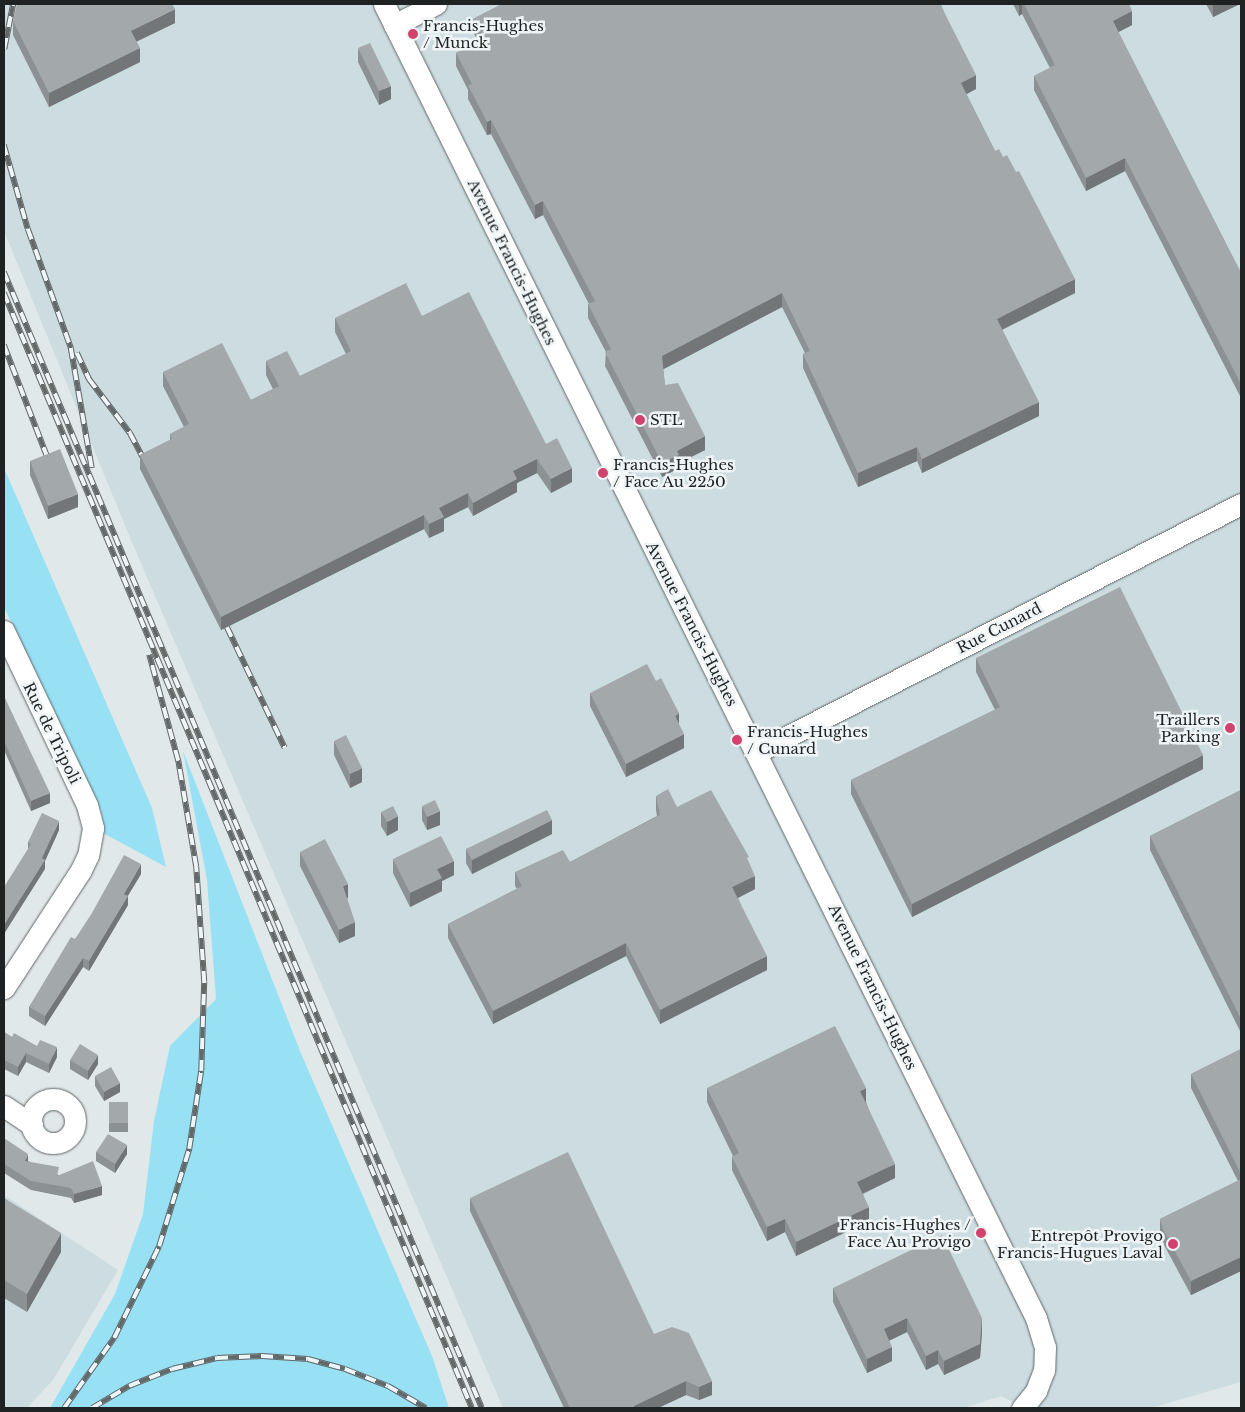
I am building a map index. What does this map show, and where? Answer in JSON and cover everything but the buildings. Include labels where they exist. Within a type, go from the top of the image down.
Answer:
[{"type":"street","name":"Avenue Francis-Hughes","points":[[384,4],[757,752],[1039,1325],[1045,1347],[1044,1370],[1036,1391],[1022,1408]]},
{"type":"street","points":[[394,25],[436,4]]},
{"type":"street","name":"Rue Cunard","points":[[757,752],[1241,504]]},
{"type":"street","name":"Rue de Tripoli","points":[[4,632],[87,805],[93,836],[81,870],[4,988]]},
{"type":"street","points":[[4,1106],[32,1125]]},
{"type":"shaded area","points":[[4,4],[1241,4],[1241,1382],[1151,1408],[1024,1408],[1001,1396],[964,1408],[503,1408],[131,540],[4,231]]},
{"type":"shaded area","points":[[4,468],[152,808],[166,867],[103,833],[102,813],[4,607]]},
{"type":"shaded area","points":[[183,751],[300,1051],[432,1356],[449,1408],[50,1408],[115,1294],[143,1214],[154,1121],[170,1046],[216,999],[207,880]]},
{"type":"shaded area","points":[[4,1195],[118,1270],[53,1380],[27,1408],[4,1408]]},
{"type":"railway","points":[[4,49],[13,4]]},
{"type":"railway","points":[[4,145],[28,229],[71,348],[92,468]]},
{"type":"railway","points":[[4,272],[482,1408]]},
{"type":"railway","points":[[4,293],[472,1408]]},
{"type":"railway","points":[[4,345],[51,466]]},
{"type":"railway","points":[[77,353],[89,379],[130,433],[147,465]]},
{"type":"railway","points":[[227,627],[285,748]]},
{"type":"railway","points":[[64,1408],[114,1338],[159,1246],[189,1149],[201,1071],[204,982],[196,867],[178,761],[149,655]]},
{"type":"railway","points":[[92,1408],[129,1386],[172,1369],[217,1358],[262,1356],[308,1359],[345,1369],[388,1386],[426,1408]]},
{"type":"place","name":"Francis-Hughes / Munck","points":[[413,34]]},
{"type":"place","name":"STL","points":[[640,420]]},
{"type":"place","name":"Francis-Hughes / Face Au 2250","points":[[603,473]]},
{"type":"place","name":"Traillers Parking","points":[[1230,728]]},
{"type":"place","name":"Francis-Hughes / Cunard","points":[[737,740]]},
{"type":"place","name":"Francis-Hughes / Face Au Provigo","points":[[981,1233]]},
{"type":"place","name":"Entrepôt Provigo Francis-Hugues Laval","points":[[1173,1244]]}]
